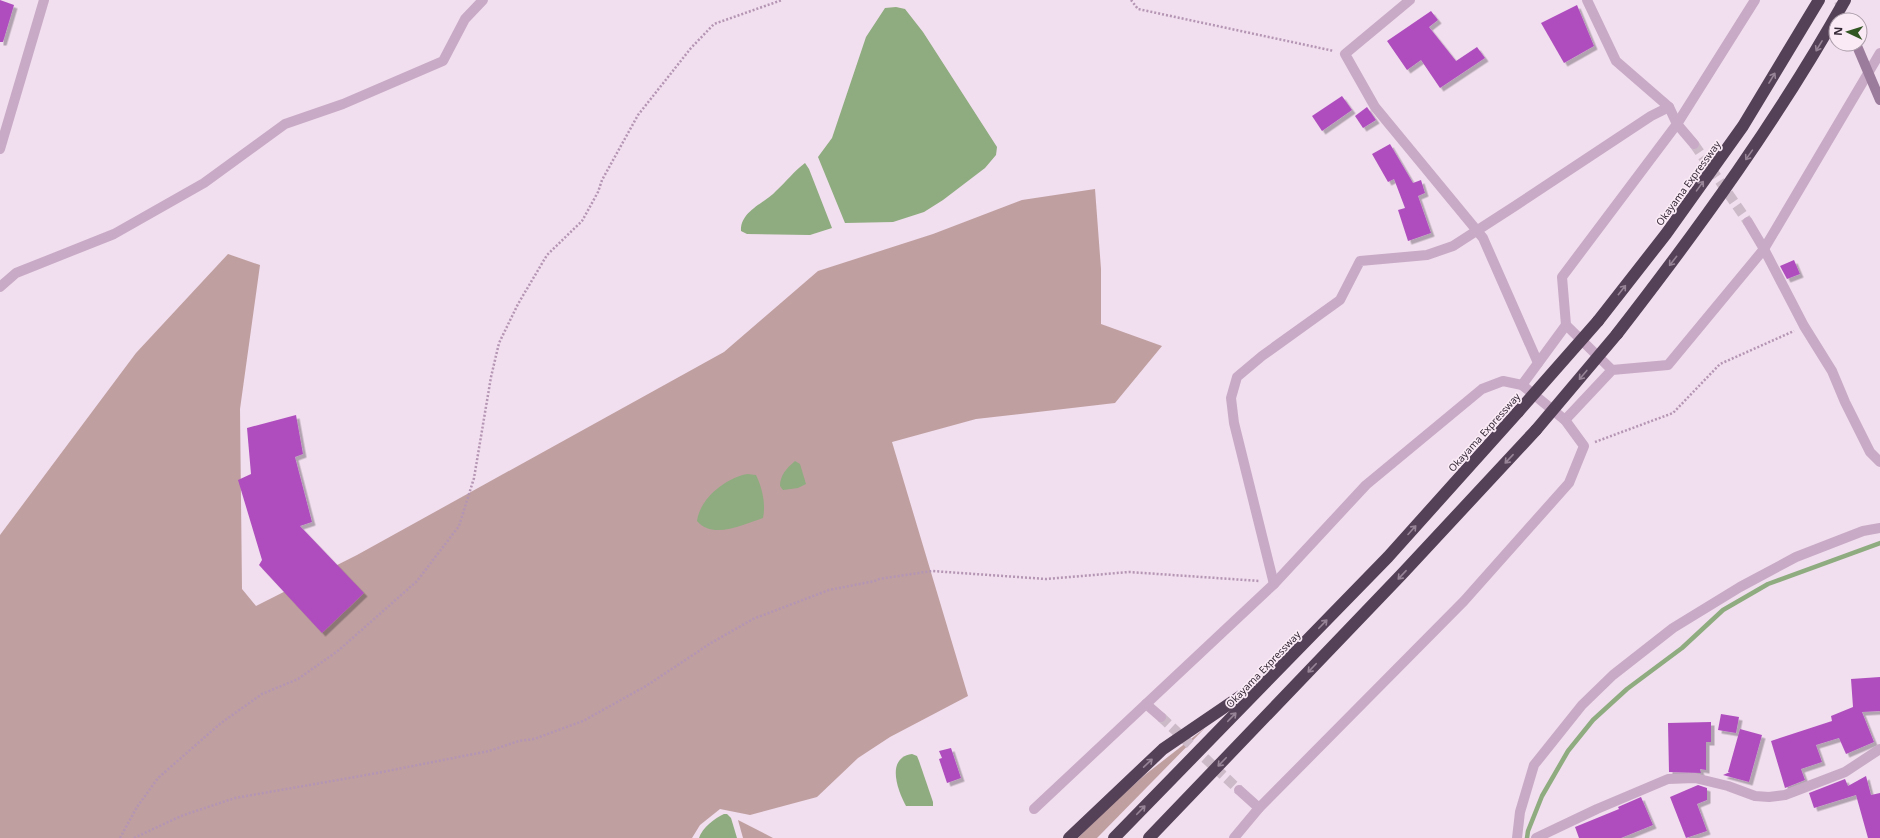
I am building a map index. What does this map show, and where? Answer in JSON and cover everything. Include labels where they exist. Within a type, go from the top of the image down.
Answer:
[{"type":"highway","name":"Okayama Expressway","points":[[1114,838],[1388,557],[1598,321],[1666,234],[1743,126],[1818,0]]},
{"type":"highway","points":[[1150,838],[1402,574],[1536,430],[1617,334],[1684,247],[1760,139],[1820,44],[1845,0]]},
{"type":"highway","points":[[1069,838],[1163,750],[1280,669]]},
{"type":"main road","points":[[1860,52],[1880,100]]},
{"type":"street","points":[[0,149],[44,0]]},
{"type":"street","points":[[0,287],[16,273],[114,234],[204,183],[285,124],[343,104],[443,61],[465,19],[483,0]]},
{"type":"street","points":[[1410,0],[1346,54],[1375,107],[1483,238],[1538,363]]},
{"type":"street","points":[[1587,0],[1616,61],[1669,106],[1677,124],[1694,144]]},
{"type":"street","points":[[1612,370],[1566,325],[1562,276],[1677,124],[1755,0]]},
{"type":"street","points":[[1565,420],[1612,370],[1668,365],[1764,249],[1880,53]]},
{"type":"street","points":[[1274,584],[1234,424],[1231,398],[1237,377],[1262,356],[1340,300],[1360,261],[1427,255],[1453,246],[1651,116],[1669,106]]},
{"type":"street","points":[[1748,222],[1764,249],[1804,326],[1832,371],[1844,402],[1870,452],[1880,462]]},
{"type":"street","points":[[1522,385],[1566,325]]},
{"type":"street","points":[[1034,809],[1274,584],[1366,485],[1482,389],[1503,381],[1522,385],[1565,420],[1584,446],[1569,483],[1464,600],[1259,808],[1234,838]]},
{"type":"street","points":[[1517,838],[1520,812],[1534,765],[1582,705],[1613,675],[1673,628],[1740,587],[1796,557],[1863,531],[1880,528]]},
{"type":"street","points":[[1146,704],[1161,717]]},
{"type":"street","points":[[1536,838],[1597,809],[1668,779],[1695,778],[1728,786],[1755,796],[1780,796],[1845,772],[1880,750]]},
{"type":"street","points":[[1239,790],[1259,808]]},
{"type":"path","points":[[120,838],[137,807],[158,778],[215,728],[262,694],[298,679],[339,650],[417,581],[459,526],[474,478],[491,377],[499,343],[518,304],[547,255],[582,221],[598,192],[602,180],[638,115],[691,48],[714,24],[782,0]]},
{"type":"path","points":[[1131,0],[1138,9],[1346,54]]},
{"type":"path","points":[[1584,446],[1673,413],[1720,364],[1804,326]]},
{"type":"path","points":[[134,838],[181,816],[235,798],[372,774],[489,750],[519,741],[534,739],[583,721],[640,689],[710,642],[753,619],[829,590],[879,579],[932,571],[1046,579],[1129,572],[1264,581],[1274,584]]},
{"type":"shaded area","points":[[896,7],[905,9],[923,32],[997,147],[996,155],[985,168],[943,200],[924,212],[893,222],[845,223],[818,157],[832,138],[866,37],[885,8]]},
{"type":"shaded area","points":[[805,163],[809,169],[832,228],[810,235],[747,234],[741,231],[744,218],[754,208],[780,188],[797,169]]},
{"type":"shaded area","points":[[1095,189],[1101,269],[1101,324],[1162,346],[1115,403],[976,419],[892,442],[968,696],[890,737],[858,758],[817,797],[750,815],[720,809],[700,825],[692,838],[0,838],[0,535],[136,353],[228,254],[260,265],[240,409],[242,589],[256,606],[357,555],[724,352],[818,271],[933,234],[1022,200]]},
{"type":"shaded area","points":[[795,461],[800,464],[806,484],[798,488],[783,490],[780,486],[781,478]]},
{"type":"shaded area","points":[[747,474],[756,475],[760,485],[764,501],[763,518],[738,527],[720,530],[704,527],[697,521],[703,505],[715,490],[739,476]]},
{"type":"shaded area","points":[[1205,728],[1097,838],[1078,838],[1110,806],[1146,774]]},
{"type":"shaded area","points":[[912,754],[917,756],[933,802],[933,806],[906,806],[900,792],[897,784],[896,768],[904,757]]},
{"type":"shaded area","points":[[724,814],[727,814],[731,818],[737,838],[699,838],[709,824]]},
{"type":"shaded area","points":[[738,820],[773,838],[743,838]]},
{"type":"building","points":[[0,0],[14,5],[3,42],[0,42]]},
{"type":"building","points":[[1577,5],[1594,46],[1564,63],[1541,23]]},
{"type":"building","points":[[1431,11],[1438,20],[1429,27],[1456,61],[1477,47],[1485,58],[1440,88],[1421,60],[1407,70],[1387,41]]},
{"type":"building","points":[[1342,96],[1352,110],[1322,131],[1312,116]]},
{"type":"building","points":[[1367,107],[1376,120],[1363,128],[1355,116]]},
{"type":"building","points":[[1390,144],[1413,183],[1421,180],[1425,193],[1418,196],[1431,233],[1408,241],[1398,210],[1405,208],[1394,179],[1388,182],[1372,154]]},
{"type":"building","points":[[1794,260],[1800,274],[1787,279],[1780,266]]},
{"type":"building","points":[[296,415],[303,454],[295,457],[312,522],[300,526],[364,593],[322,633],[259,565],[262,560],[238,480],[251,474],[247,428]]},
{"type":"building","points":[[1880,677],[1880,711],[1862,712],[1874,742],[1846,754],[1839,738],[1816,745],[1822,762],[1801,769],[1805,780],[1785,788],[1771,741],[1832,721],[1831,716],[1853,707],[1851,679]]},
{"type":"building","points":[[1721,714],[1739,717],[1736,733],[1718,730]]},
{"type":"building","points":[[1711,722],[1711,742],[1706,742],[1706,770],[1700,769],[1701,773],[1669,772],[1668,723]]},
{"type":"building","points":[[1740,729],[1762,735],[1749,782],[1723,775],[1730,772],[1728,772]]},
{"type":"building","points":[[951,748],[961,778],[947,783],[939,759],[942,758],[939,751]]},
{"type":"building","points":[[1866,776],[1871,795],[1880,793],[1880,838],[1868,838],[1856,795],[1814,808],[1809,793],[1845,779],[1848,786]]},
{"type":"building","points":[[1698,785],[1707,788],[1707,800],[1697,804],[1707,831],[1686,838],[1670,797]]},
{"type":"building","points":[[1641,797],[1653,825],[1621,838],[1579,838],[1575,827],[1619,809],[1618,807]]},
{"type":"waterway","points":[[1527,838],[1528,831],[1542,796],[1568,751],[1593,720],[1627,689],[1682,648],[1723,610],[1768,584],[1880,543]]},
{"type":"tunnel","points":[[1839,1],[1844,12]]},
{"type":"tunnel","points":[[1694,144],[1748,222]]},
{"type":"tunnel","points":[[1161,717],[1239,790]]}]
